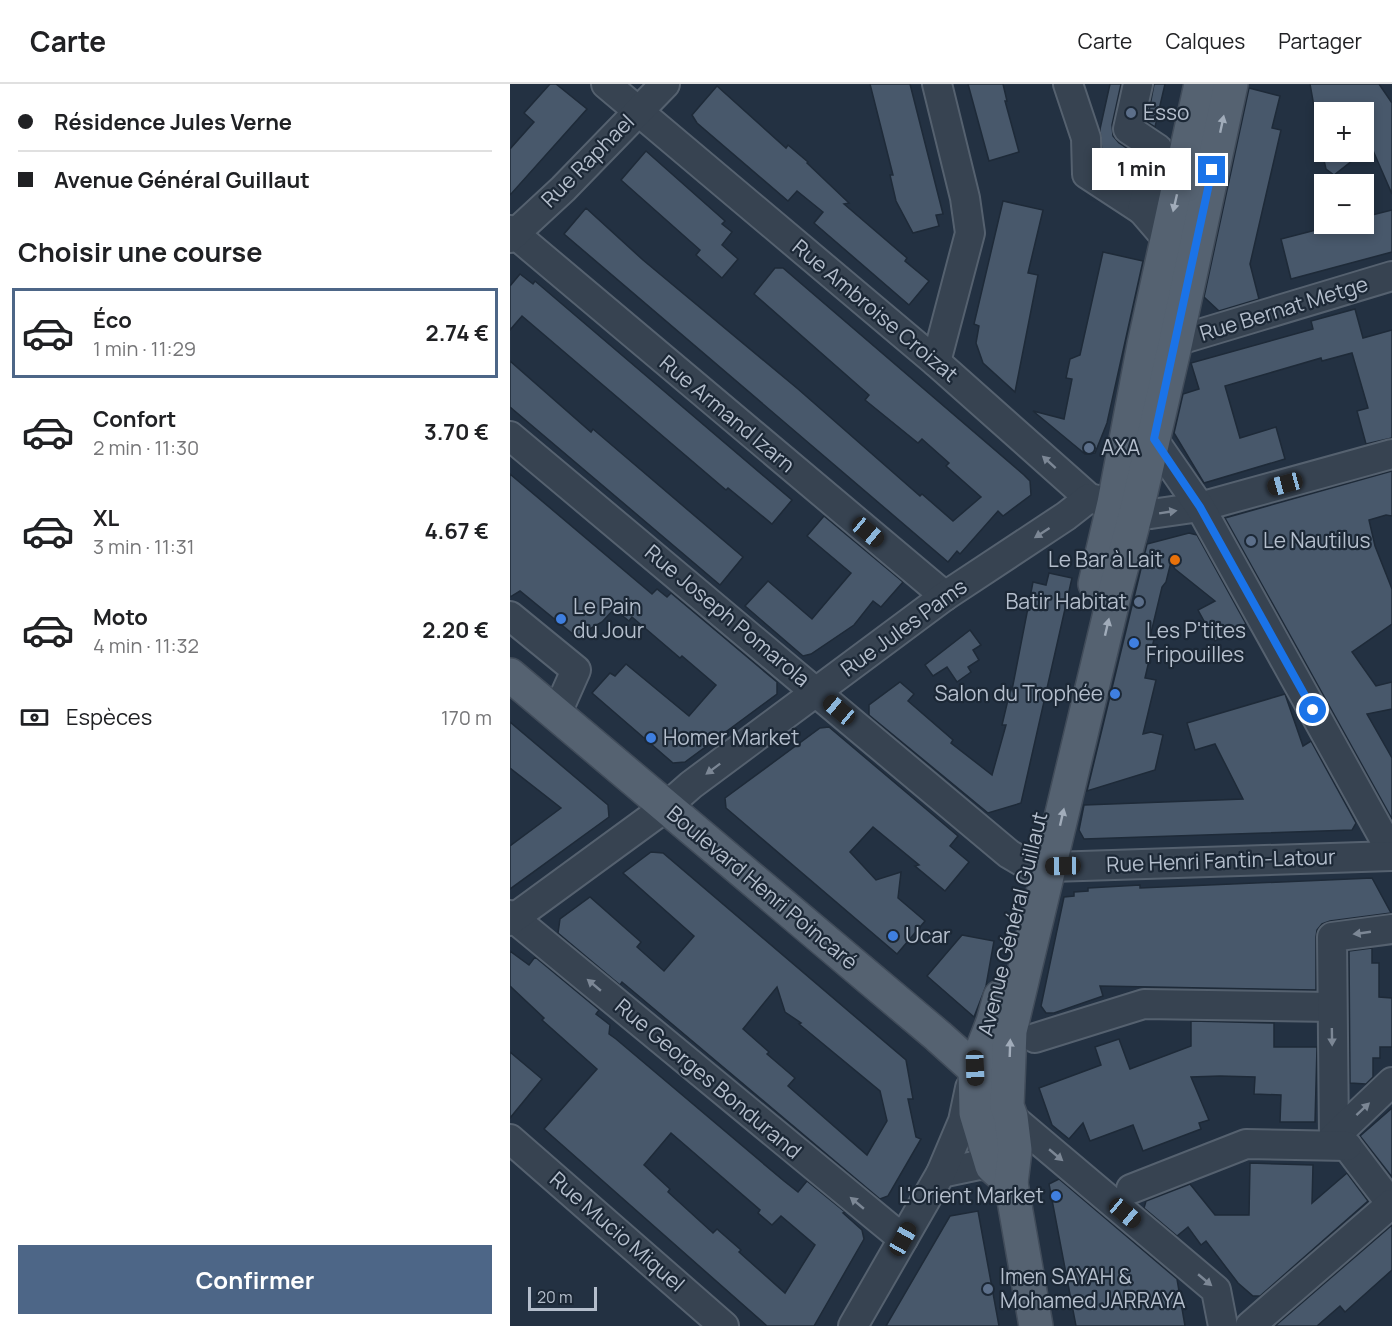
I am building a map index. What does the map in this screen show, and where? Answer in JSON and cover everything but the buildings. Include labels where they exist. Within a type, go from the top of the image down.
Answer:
[{"type":"main road","name":"Avenue Général Guillaut","points":[[1002,1175],[976,1113],[975,1068],[997,1008],[1039,866],[1115,592],[1113,503],[1167,239],[1170,158],[1201,84]]},
{"type":"main road","name":"Avenue Général Guillaut","points":[[1113,503],[1154,439],[1231,84]]},
{"type":"main road","name":"Boulevard Henri Poincaré","points":[[510,675],[975,1068],[995,1088],[1009,1112]]},
{"type":"main road","name":"Avenue Général Guillaut","points":[[1002,1175],[1015,1150],[1009,1112],[1010,1031],[1039,866]]},
{"type":"main road","points":[[1002,1175],[1036,1326]]},
{"type":"street","name":"Rue Ambroise Croizat","points":[[606,84],[936,362],[1113,503]]},
{"type":"street","name":"Rue Raphael","points":[[511,234],[563,189],[665,84]]},
{"type":"street","points":[[936,362],[970,233],[965,198],[937,84]]},
{"type":"street","points":[[1068,84],[1086,138],[1088,174],[1142,210],[1167,239]]},
{"type":"street","points":[[1138,84],[1128,129],[1170,158],[1142,210]]},
{"type":"street","name":"Rue Armand Izarn","points":[[511,234],[945,596]]},
{"type":"street","name":"Rue Bernat Metge","points":[[1176,341],[1392,276]]},
{"type":"street","name":"Rue Joseph Pomarola","points":[[510,436],[1009,854],[1039,866]]},
{"type":"street","points":[[1154,439],[1200,507],[1392,855]]},
{"type":"street","points":[[1113,503],[1151,514],[1200,507],[1392,454]]},
{"type":"street","name":"Rue Jules Pams","points":[[511,918],[666,807],[816,691],[945,596],[1066,516],[1113,503]]},
{"type":"street","points":[[510,616],[576,670],[556,714]]},
{"type":"street","name":"Rue Henri Fantin-Latour","points":[[1039,866],[1392,855]]},
{"type":"street","name":"Rue Georges Bondurand","points":[[511,918],[903,1239]]},
{"type":"street","points":[[1250,1326],[1391,1204],[1340,1141],[1332,1006],[1332,937],[1392,929]]},
{"type":"street","points":[[1035,1038],[1144,1004],[1332,1006]]},
{"type":"street","points":[[854,1326],[941,1173],[963,1121],[975,1068]]},
{"type":"street","points":[[1131,1189],[1246,1144],[1340,1141],[1392,1082]]},
{"type":"street","points":[[1009,1112],[1216,1290],[1223,1326]]},
{"type":"street","name":"Rue Mucio Miquel","points":[[510,1139],[724,1326]]},
{"type":"street","points":[[941,1173],[979,1165],[1002,1175]]},
{"type":"place","name":"Esso","points":[[1131,113]]},
{"type":"place","name":"AXA","points":[[1089,448]]},
{"type":"place","name":"Le Nautilus","points":[[1251,541]]},
{"type":"place","name":"Le Bar à Lait","points":[[1175,560]]},
{"type":"place","name":"Batir Habitat","points":[[1139,602]]},
{"type":"place","name":"Le Pain du Jour","points":[[561,619]]},
{"type":"place","name":"Les P'tites Fripouilles","points":[[1134,643]]},
{"type":"place","name":"Salon du Trophée","points":[[1115,694]]},
{"type":"place","name":"Homer Market","points":[[651,738]]},
{"type":"place","name":"Ucar","points":[[893,936]]},
{"type":"place","name":"L'Orient Market","points":[[1056,1196]]},
{"type":"place","name":"Imen SAYAH & Mohamed JARRAYA","points":[[988,1289]]},
{"type":"route","points":[[1212,170],[1154,439],[1200,507],[1313,710]]}]
